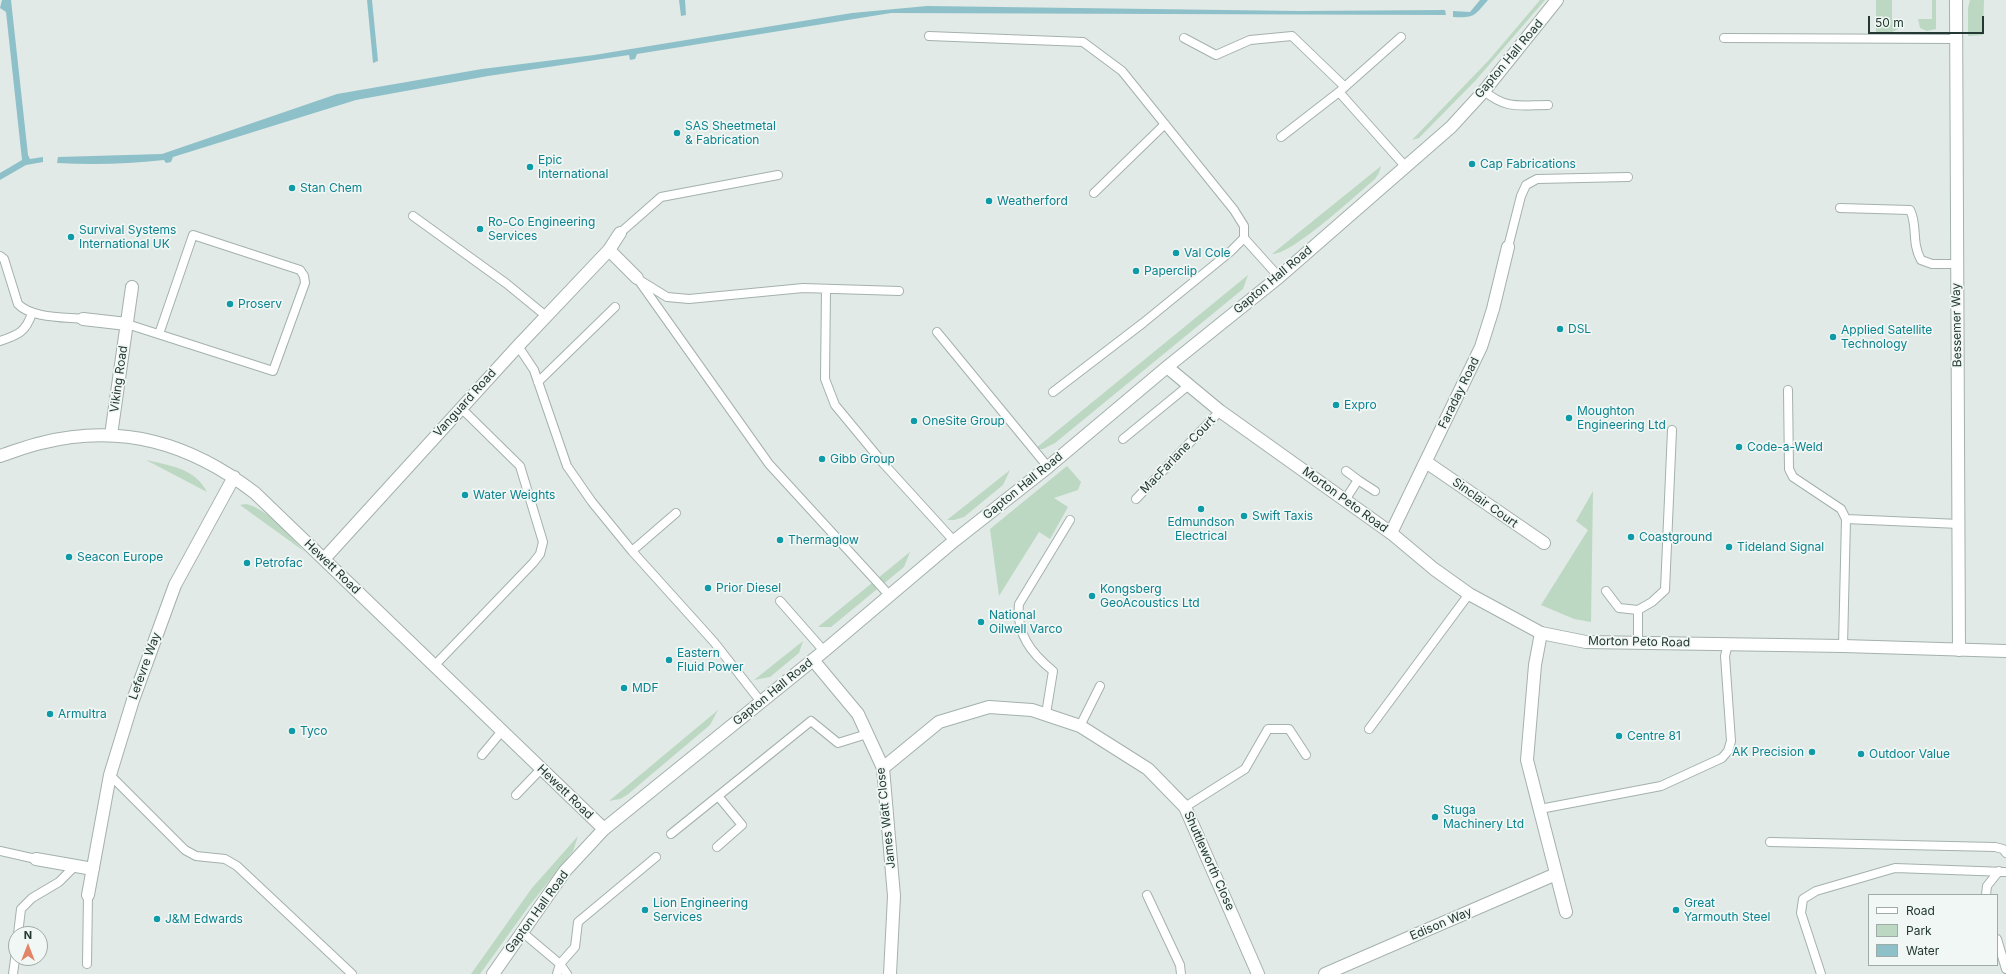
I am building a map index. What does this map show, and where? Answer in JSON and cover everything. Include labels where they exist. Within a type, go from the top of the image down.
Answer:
[{"type":"street","name":"Gapton Hall Road","points":[[492,974],[565,871],[604,829],[813,660],[954,541],[1048,467],[1167,367],[1279,277],[1451,126],[1484,91],[1558,0]]},
{"type":"street","name":"Bessemer Way","points":[[1956,0],[1959,650]]},
{"type":"street","name":"Vanguard Road","points":[[324,559],[518,346],[609,250],[620,233]]},
{"type":"street","name":"Faraday Road","points":[[1391,533],[1481,346],[1493,309],[1508,247]]},
{"type":"street","points":[[609,250],[637,278]]},
{"type":"street","name":"Viking Road","points":[[111,435],[132,287]]},
{"type":"street","points":[[83,319],[126,324]]},
{"type":"street","name":"Morton Peto Road","points":[[1167,367],[1220,411],[1391,533],[1434,569],[1469,594],[1541,632],[1586,642],[1843,646],[2006,651]]},
{"type":"street","name":"Hewett Road","points":[[0,456],[40,443],[60,439],[111,435],[158,442],[211,463],[234,477],[255,493],[604,829]]},
{"type":"street","name":"Sinclair Court","points":[[1426,462],[1544,543]]},
{"type":"street","name":"Lefevre Way","points":[[88,895],[110,775],[133,700],[175,585],[234,477]]},
{"type":"street","points":[[1541,632],[1535,665],[1528,760],[1566,912]]},
{"type":"street","name":"James Watt Close","points":[[813,660],[858,714],[883,768],[894,896],[890,974]]},
{"type":"street","name":"Shuttleworth Close","points":[[883,768],[939,722],[989,707],[1032,710],[1080,726],[1148,769],[1185,808],[1258,974]]},
{"type":"street","points":[[36,859],[93,869]]},
{"type":"street","name":"Edison Way","points":[[1325,974],[1556,874]]},
{"type":"lane","points":[[930,36],[1083,42],[1122,71],[1234,210],[1244,226],[1244,238],[1279,277]]},
{"type":"lane","points":[[1184,38],[1216,55],[1250,40],[1292,36],[1342,90],[1405,166]]},
{"type":"lane","points":[[1281,137],[1342,90],[1400,37]]},
{"type":"lane","points":[[1724,38],[1956,39]]},
{"type":"lane","points":[[1484,91],[1496,101],[1513,106],[1548,105]]},
{"type":"lane","points":[[1094,193],[1165,124]]},
{"type":"lane","points":[[620,233],[661,197],[778,175]]},
{"type":"lane","points":[[1508,247],[1521,196],[1526,185],[1537,179],[1628,177]]},
{"type":"lane","points":[[1840,208],[1910,210],[1913,216],[1915,250],[1921,260],[1932,264],[1957,264]]},
{"type":"lane","points":[[413,216],[507,284],[546,316]]},
{"type":"lane","points":[[126,324],[273,371],[305,283],[304,276],[300,270],[193,236],[159,334]]},
{"type":"lane","points":[[1053,392],[1149,318],[1230,252],[1244,238]]},
{"type":"lane","points":[[0,256],[4,260],[18,304],[22,309],[32,313],[83,319]]},
{"type":"lane","points":[[637,278],[667,297],[689,299],[803,288],[899,291]]},
{"type":"lane","points":[[637,278],[769,464],[890,596]]},
{"type":"lane","points":[[826,289],[825,379],[835,405],[954,541]]},
{"type":"lane","points":[[538,382],[615,307]]},
{"type":"lane","points":[[0,341],[15,336],[25,329],[32,313]]},
{"type":"lane","points":[[938,332],[1048,467]]},
{"type":"lane","points":[[518,346],[534,370],[567,466],[592,502],[632,551],[714,642],[761,702]]},
{"type":"lane","points":[[1123,439],[1189,385]]},
{"type":"lane","points":[[1788,390],[1789,469],[1793,477],[1841,509],[1846,519],[1843,646]]},
{"type":"lane","points":[[434,666],[533,564],[540,554],[544,542],[520,466],[461,408]]},
{"type":"lane","name":"MacFarlane Court","points":[[1136,499],[1220,411]]},
{"type":"lane","points":[[1606,591],[1619,608],[1638,610],[1652,602],[1665,590],[1672,430]]},
{"type":"lane","points":[[1346,471],[1375,491]]},
{"type":"lane","points":[[1345,500],[1358,480]]},
{"type":"lane","points":[[632,551],[676,513]]},
{"type":"lane","points":[[1846,519],[1958,524]]},
{"type":"lane","points":[[1046,714],[1053,671],[1040,661],[1030,647],[1020,629],[1018,611],[1019,604],[1070,520]]},
{"type":"lane","points":[[1369,729],[1469,594]]},
{"type":"lane","points":[[780,601],[824,651]]},
{"type":"lane","points":[[1638,610],[1638,643]]},
{"type":"lane","points":[[1540,809],[1661,786],[1722,758],[1728,751],[1731,741],[1726,656],[1728,644]]},
{"type":"lane","points":[[1080,726],[1100,686]]},
{"type":"lane","points":[[671,834],[811,721],[838,743],[867,734]]},
{"type":"lane","points":[[1185,808],[1245,769],[1268,729],[1289,729],[1306,755]]},
{"type":"lane","points":[[482,755],[502,731]]},
{"type":"lane","points":[[516,795],[541,769]]},
{"type":"lane","points":[[110,775],[185,850],[196,856],[225,859],[237,866],[352,974]]},
{"type":"lane","points":[[717,847],[742,825],[718,796]]},
{"type":"lane","points":[[1770,842],[1995,847],[2006,853]]},
{"type":"lane","points":[[0,851],[36,859]]},
{"type":"lane","points":[[557,974],[560,964],[575,947],[578,922],[656,857]]},
{"type":"lane","points":[[19,926],[21,909],[32,898],[59,882],[75,866]]},
{"type":"lane","points":[[1821,974],[1801,913],[1802,899],[1816,891],[1895,868],[2002,872]]},
{"type":"lane","points":[[1986,894],[1987,886],[2002,872]]},
{"type":"lane","points":[[86,964],[88,895]]},
{"type":"lane","points":[[1147,895],[1180,965],[1181,974]]},
{"type":"lane","points":[[522,932],[560,964],[567,974]]},
{"type":"lane","points":[[1998,942],[2006,970]]},
{"type":"green space","points":[[1540,0],[1545,0],[1476,80],[1419,138],[1412,140],[1489,60]]},
{"type":"green space","points":[[1876,0],[1892,0],[1892,19],[1902,19],[1900,28],[1892,32],[1876,32]]},
{"type":"green space","points":[[1932,0],[1936,0],[1936,29],[1927,31],[1920,28],[1918,19],[1932,19]]},
{"type":"green space","points":[[1970,0],[1984,0],[1983,35],[1968,36],[1968,8]]},
{"type":"green space","points":[[1381,166],[1375,179],[1309,235],[1281,252],[1272,254]]},
{"type":"green space","points":[[1248,275],[1243,289],[1055,443],[1043,449],[1035,449]]},
{"type":"green space","points":[[146,460],[173,466],[189,473],[202,484],[207,492]]},
{"type":"green space","points":[[1067,466],[1081,482],[1078,490],[1054,498],[1068,507],[1050,539],[1039,532],[999,596],[990,529]]},
{"type":"green space","points":[[1010,470],[1003,485],[964,517],[954,520],[947,520]]},
{"type":"green space","points":[[1593,491],[1591,622],[1574,619],[1541,605],[1588,530],[1576,521]]},
{"type":"green space","points":[[246,504],[255,507],[271,517],[305,552],[240,505]]},
{"type":"green space","points":[[910,552],[904,567],[831,627],[818,627]]},
{"type":"green space","points":[[803,641],[799,653],[770,677],[754,680]]},
{"type":"green space","points":[[718,710],[710,725],[627,795],[620,799],[609,801]]},
{"type":"green space","points":[[578,836],[573,851],[529,906],[480,974],[471,974],[532,888]]},
{"type":"water","points":[[2,0],[11,0],[28,155],[30,159],[43,157],[43,162],[26,165],[0,180],[0,173],[22,160],[6,12],[0,8]]},
{"type":"water","points":[[367,0],[372,0],[378,61],[373,63]]},
{"type":"water","points":[[679,0],[685,0],[686,15],[681,16]]},
{"type":"water","points":[[1480,0],[1488,0],[1474,15],[1466,17],[1453,17],[1453,11],[1470,12]]},
{"type":"water","points":[[927,6],[1299,11],[1445,10],[1446,15],[891,13],[637,54],[635,59],[630,60],[629,55],[488,76],[356,100],[173,157],[171,162],[166,163],[164,160],[110,164],[57,163],[58,157],[162,154],[337,94],[482,69],[594,55],[852,13]]},
{"type":"place","name":"SAS Sheetmetal & Fabrication","points":[[677,133]]},
{"type":"place","name":"Cap Fabrications","points":[[1472,164]]},
{"type":"place","name":"Epic International","points":[[530,167]]},
{"type":"place","name":"Stan Chem","points":[[292,188]]},
{"type":"place","name":"Weatherford","points":[[989,201]]},
{"type":"place","name":"Ro-Co Engineering Services","points":[[480,229]]},
{"type":"place","name":"Survival Systems International UK","points":[[71,237]]},
{"type":"place","name":"Val Cole","points":[[1176,253]]},
{"type":"place","name":"Paperclip","points":[[1136,271]]},
{"type":"place","name":"Proserv","points":[[230,304]]},
{"type":"place","name":"DSL","points":[[1560,329]]},
{"type":"place","name":"Applied Satellite Technology","points":[[1833,337]]},
{"type":"place","name":"Expro","points":[[1336,405]]},
{"type":"place","name":"Moughton Engineering Ltd","points":[[1569,418]]},
{"type":"place","name":"OneSite Group","points":[[914,421]]},
{"type":"place","name":"Code-a-Weld","points":[[1739,447]]},
{"type":"place","name":"Gibb Group","points":[[822,459]]},
{"type":"place","name":"Water Weights","points":[[465,495]]},
{"type":"place","name":"Edmundson Electrical","points":[[1201,509]]},
{"type":"place","name":"Swift Taxis","points":[[1244,516]]},
{"type":"place","name":"Coastground","points":[[1631,537]]},
{"type":"place","name":"Thermaglow","points":[[780,540]]},
{"type":"place","name":"Tideland Signal","points":[[1729,547]]},
{"type":"place","name":"Seacon Europe","points":[[69,557]]},
{"type":"place","name":"Petrofac","points":[[247,563]]},
{"type":"place","name":"Prior Diesel","points":[[708,588]]},
{"type":"place","name":"Kongsberg GeoAcoustics Ltd","points":[[1092,596]]},
{"type":"place","name":"National Oilwell Varco","points":[[981,622]]},
{"type":"place","name":"Eastern Fluid Power","points":[[669,660]]},
{"type":"place","name":"MDF","points":[[624,688]]},
{"type":"place","name":"Armultra","points":[[50,714]]},
{"type":"place","name":"Tyco","points":[[292,731]]},
{"type":"place","name":"Centre 81","points":[[1619,736]]},
{"type":"place","name":"AK Precision","points":[[1812,752]]},
{"type":"place","name":"Outdoor Value","points":[[1861,754]]},
{"type":"place","name":"Stuga Machinery Ltd","points":[[1435,817]]},
{"type":"place","name":"Lion Engineering Services","points":[[645,910]]},
{"type":"place","name":"Great Yarmouth Steel","points":[[1676,910]]},
{"type":"place","name":"J&M Edwards","points":[[157,919]]}]
